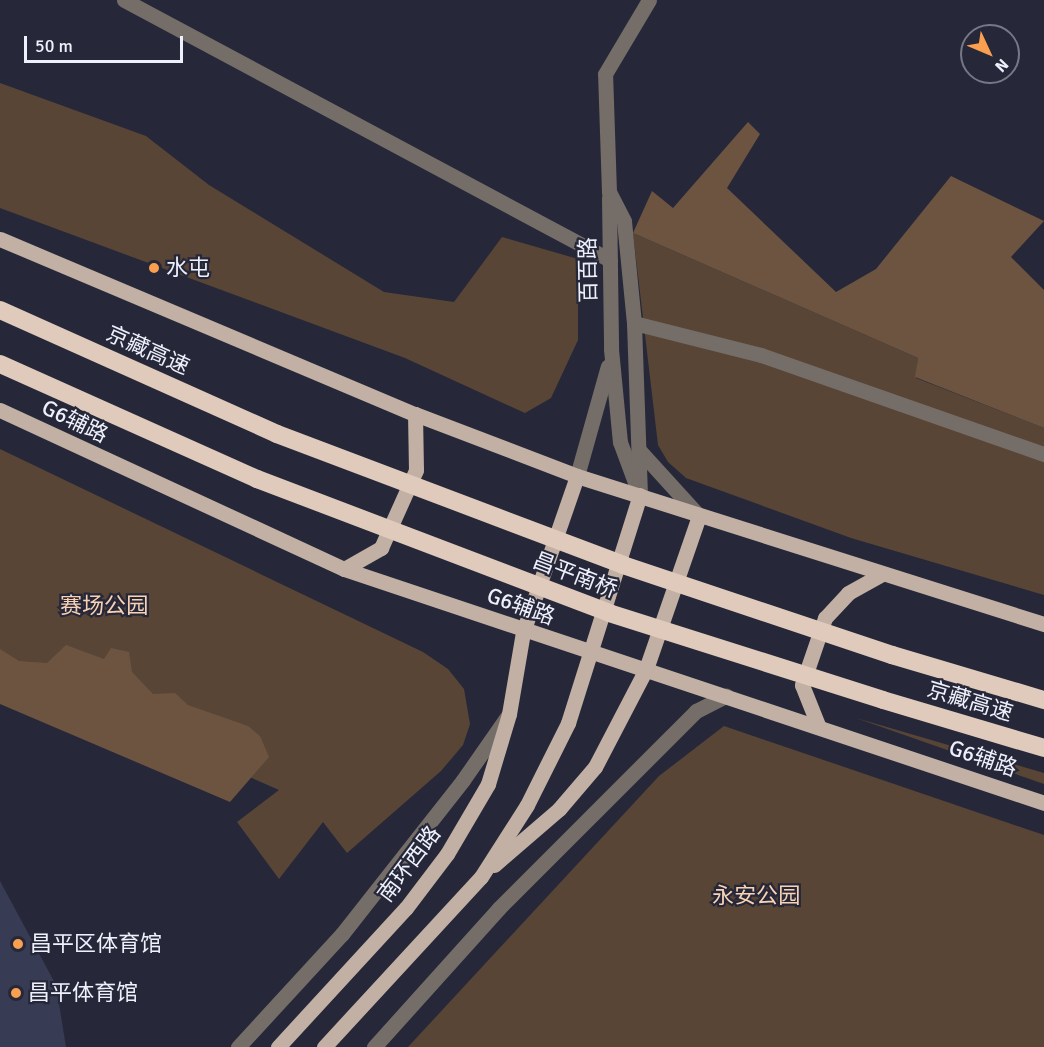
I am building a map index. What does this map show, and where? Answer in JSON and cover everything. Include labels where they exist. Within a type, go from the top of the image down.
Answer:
[{"type":"highway","name":"京藏高速","points":[[0,310],[278,434]]},
{"type":"highway","name":"昌平南桥","points":[[0,364],[257,478],[609,613],[883,700]]},
{"type":"highway","name":"昌平南桥","points":[[278,434],[622,565],[892,655]]},
{"type":"highway","name":"京藏高速","points":[[892,655],[1044,700]]},
{"type":"highway","name":"京藏高速","points":[[883,700],[1044,748]]},
{"type":"main road","points":[[0,239],[415,414],[577,476],[880,575],[1044,624]]},
{"type":"main road","name":"G6辅路","points":[[0,410],[344,569],[523,632],[818,725],[1044,803]]},
{"type":"main road","points":[[344,569],[381,548],[416,470],[415,414]]},
{"type":"main road","name":"南环西路","points":[[278,1047],[406,908],[447,854],[488,784],[509,714],[514,673],[523,632],[577,476]]},
{"type":"main road","points":[[481,877],[527,805],[568,723],[587,652],[640,495]]},
{"type":"main road","points":[[324,1047],[481,877],[559,809],[595,767],[646,669],[699,516]]},
{"type":"main road","points":[[818,725],[802,685],[825,618],[848,593],[880,575]]},
{"type":"street","points":[[124,0],[610,260]]},
{"type":"street","name":"百百路","points":[[640,495],[620,442],[611,348],[605,74],[650,0]]},
{"type":"street","points":[[609,192],[624,221],[634,322],[640,495]]},
{"type":"street","points":[[634,322],[761,355],[1044,454]]},
{"type":"street","name":"百百路","points":[[577,476],[611,348]]},
{"type":"street","points":[[639,450],[699,516]]},
{"type":"street","points":[[374,1047],[499,908],[696,711],[726,696]]},
{"type":"street","points":[[238,1047],[342,934],[463,780],[509,714]]},
{"type":"green space","points":[[0,83],[146,136],[209,185],[384,292],[454,302],[502,237],[578,259],[578,340],[551,398],[525,413],[405,358],[0,208]]},
{"type":"green space","points":[[633,233],[918,358],[916,378],[1044,428],[1044,595],[851,538],[686,478],[668,462],[658,445]]},
{"type":"green space","name":"赛场公园","points":[[0,449],[423,652],[448,669],[464,689],[470,724],[463,745],[441,771],[347,853],[323,822],[279,879],[237,822],[279,790],[0,666]]},
{"type":"green space","points":[[856,718],[1044,773],[1044,784]]},
{"type":"green space","name":"永安公园","points":[[724,726],[1044,835],[1044,1047],[408,1047],[659,776]]},
{"type":"shaded area","points":[[748,122],[760,134],[727,188],[836,292],[876,269],[951,176],[1044,221],[1011,257],[1044,290],[1044,428],[915,377],[918,358],[633,233],[652,191],[673,208]]},
{"type":"shaded area","points":[[66,645],[104,659],[111,648],[129,652],[132,672],[153,694],[175,693],[188,705],[248,726],[260,736],[269,757],[230,802],[0,704],[0,649],[19,661],[47,663]]},
{"type":"building","name":"昌平区体育馆","points":[[0,881],[56,985],[66,1047],[0,1047]]},
{"type":"place","name":"水屯","points":[[154,268]]},
{"type":"place","name":"昌平区体育馆","points":[[18,944]]},
{"type":"place","name":"昌平体育馆","points":[[16,993]]}]
